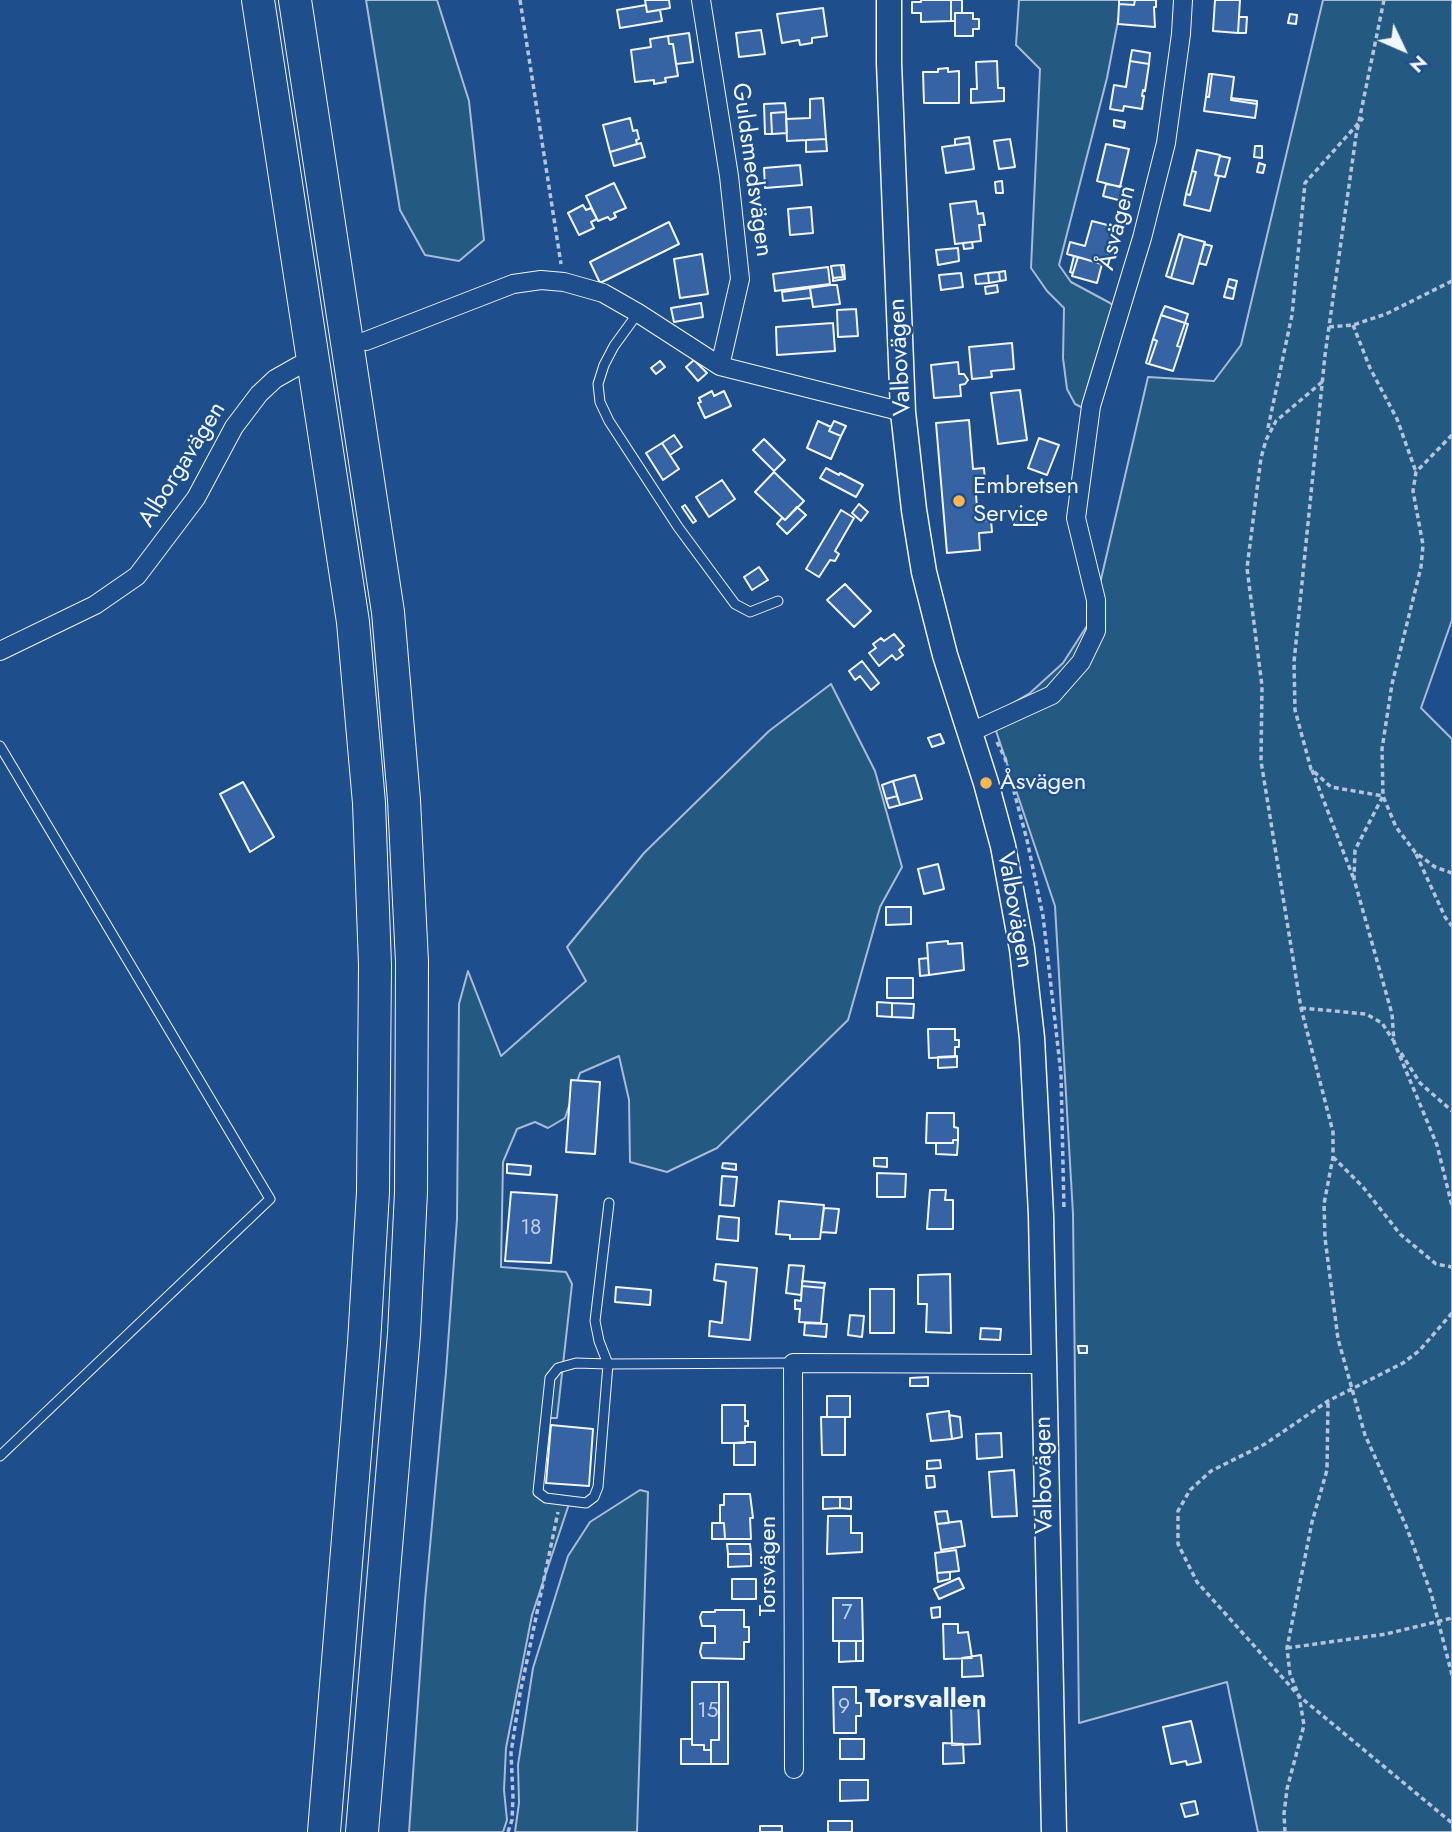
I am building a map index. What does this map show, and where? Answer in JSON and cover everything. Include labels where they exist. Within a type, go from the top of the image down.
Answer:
[{"type":"highway","points":[[258,0],[353,622],[369,803],[375,965],[371,1219],[324,1832]]},
{"type":"highway","points":[[295,0],[388,612],[404,800],[412,962],[411,1192],[405,1308],[362,1832]]},
{"type":"main road","name":"Valbovägen","points":[[889,0],[889,63],[903,412],[924,572],[945,654],[971,732],[1003,846],[1027,990],[1038,1142],[1054,1832]]},
{"type":"street","name":"Guldsmedsvägen","points":[[701,0],[729,176],[740,279],[720,366]]},
{"type":"street","name":"Åsvägen","points":[[971,732],[1052,695],[1081,662],[1096,631],[1096,600],[1076,518],[1091,405],[1138,251],[1166,143],[1183,0]]},
{"type":"street","points":[[366,341],[513,285],[541,280],[564,282],[603,293],[720,366],[903,412]]},
{"type":"street","name":"Alborgavägen","points":[[0,652],[95,605],[137,576],[197,498],[234,427],[259,394],[275,379],[298,366]]},
{"type":"street","points":[[793,1363],[1044,1364]]},
{"type":"street","name":"Torsvägen","points":[[793,1363],[794,1769]]},
{"type":"lane","points":[[638,313],[614,346],[598,384],[600,402],[608,421],[678,527],[735,604],[750,612],[778,601]]},
{"type":"lane","points":[[0,746],[270,1199],[0,1456]]},
{"type":"lane","points":[[609,1203],[595,1321],[608,1364],[598,1486],[594,1496],[586,1503],[546,1498],[538,1492],[550,1378],[558,1368],[576,1363],[608,1364],[793,1363]]},
{"type":"path","points":[[520,0],[564,282]]},
{"type":"path","points":[[1384,0],[1356,136],[1322,382],[1294,662],[1295,710],[1311,769],[1354,879],[1392,1014],[1394,1042],[1437,1145],[1452,1206]]},
{"type":"path","points":[[1268,428],[1292,315],[1305,183],[1363,118]]},
{"type":"path","points":[[1329,327],[1353,325],[1386,314],[1452,281]]},
{"type":"path","points":[[1353,325],[1370,368],[1397,419],[1416,472],[1413,491],[1423,545],[1421,567],[1392,684],[1382,749],[1383,796],[1396,827],[1415,852],[1445,917],[1452,926]]},
{"type":"path","points":[[1322,382],[1276,421],[1266,440],[1247,568],[1262,686],[1261,761],[1301,1008],[1333,1132],[1333,1157],[1324,1204],[1325,1238],[1338,1339],[1365,1435],[1406,1526],[1431,1593],[1452,1675]]},
{"type":"path","points":[[1416,472],[1452,435]]},
{"type":"path","points":[[1311,769],[1331,788],[1383,796]]},
{"type":"path","points":[[1354,879],[1355,850],[1383,796]]},
{"type":"path","points":[[1415,852],[1435,867],[1452,873]]},
{"type":"path","points":[[1301,1008],[1366,1014],[1382,1023],[1420,1083],[1452,1111]]},
{"type":"path","points":[[1333,1157],[1363,1187],[1399,1234],[1436,1264],[1452,1267]]},
{"type":"path","points":[[1452,1313],[1419,1351],[1403,1363],[1328,1401],[1265,1444],[1211,1471],[1190,1489],[1178,1511],[1178,1544],[1197,1582],[1299,1696],[1452,1823]]},
{"type":"path","points":[[1285,1832],[1287,1789],[1304,1725],[1299,1696],[1290,1674],[1287,1648],[1312,1522],[1327,1470],[1328,1401]]},
{"type":"path","points":[[508,1832],[512,1820],[511,1753],[520,1693],[561,1500]]},
{"type":"path","points":[[1287,1648],[1386,1634],[1452,1618]]},
{"type":"shaded area","points":[[366,0],[437,0],[469,101],[484,240],[459,261],[425,255],[400,210]]},
{"type":"shaded area","points":[[1019,0],[1122,0],[1107,78],[1059,265],[1071,282],[1117,309],[1087,410],[1075,404],[1067,389],[1063,358],[1064,308],[1047,291],[1031,268],[1040,69],[1016,45]]},
{"type":"shaded area","points":[[1323,0],[1452,0],[1452,620],[1421,708],[1452,739],[1452,1832],[1258,1832],[1227,1682],[1079,1723],[1073,1214],[1055,906],[991,716],[1030,693],[1063,663],[1092,618],[1148,377],[1214,381],[1241,345]]},
{"type":"shaded area","points":[[831,684],[875,771],[902,867],[880,907],[848,1020],[717,1148],[667,1172],[630,1162],[629,1100],[619,1056],[580,1073],[565,1118],[548,1128],[535,1122],[517,1129],[503,1162],[501,1267],[566,1272],[572,1284],[557,1418],[543,1418],[538,1496],[569,1504],[532,1615],[506,1748],[504,1790],[507,1820],[503,1832],[409,1832],[457,1219],[459,1004],[468,971],[501,1056],[586,981],[567,947],[644,853],[769,731]]},
{"type":"shaded area","points":[[640,1490],[648,1492],[637,1832],[515,1832],[519,1803],[518,1765],[533,1668],[568,1556],[590,1522]]},
{"type":"building","points":[[645,0],[669,0],[670,8],[647,12]]},
{"type":"building","points":[[951,0],[951,21],[921,22],[921,13],[912,13],[912,2]]},
{"type":"building","points":[[951,0],[962,0],[962,13],[955,13],[955,21],[951,21]]},
{"type":"building","points":[[1119,0],[1135,0],[1134,5],[1119,4]]},
{"type":"building","points":[[1135,0],[1156,0],[1155,27],[1118,24],[1119,4],[1134,5]]},
{"type":"building","points":[[1215,0],[1240,0],[1238,33],[1213,31]]},
{"type":"building","points":[[646,5],[647,12],[660,10],[662,21],[620,28],[617,10]]},
{"type":"building","points":[[823,8],[827,36],[812,38],[812,43],[800,45],[799,40],[782,43],[777,14]]},
{"type":"building","points":[[955,13],[973,13],[973,19],[979,19],[979,29],[973,29],[973,36],[955,36]]},
{"type":"building","points":[[1290,14],[1297,15],[1296,24],[1288,23]]},
{"type":"building","points":[[1239,17],[1247,17],[1246,33],[1238,33]]},
{"type":"building","points":[[761,30],[765,54],[739,57],[736,33]]},
{"type":"building","points":[[689,33],[693,62],[676,64],[673,44],[669,44],[668,36]]},
{"type":"building","points":[[668,36],[669,44],[673,44],[678,76],[665,78],[666,82],[654,84],[654,80],[635,82],[631,50],[651,47],[650,39]]},
{"type":"building","points":[[1132,50],[1150,53],[1149,64],[1130,61]]},
{"type":"building","points":[[997,61],[998,88],[1004,88],[1004,101],[971,103],[971,89],[977,89],[976,62]]},
{"type":"building","points":[[1130,61],[1149,64],[1142,109],[1124,106],[1123,111],[1110,109],[1114,85],[1126,87]]},
{"type":"building","points":[[948,68],[948,72],[959,71],[959,103],[924,103],[923,72],[938,72],[938,69]]},
{"type":"building","points":[[1209,74],[1212,74],[1209,97],[1206,97]]},
{"type":"building","points":[[1212,74],[1234,77],[1231,100],[1257,104],[1255,118],[1204,111]]},
{"type":"building","points":[[823,98],[826,139],[787,141],[786,119],[810,118],[810,99]]},
{"type":"building","points":[[1231,100],[1257,101],[1257,104]]},
{"type":"building","points":[[785,103],[786,112],[771,113],[772,134],[765,134],[764,104]]},
{"type":"building","points":[[786,112],[787,133],[772,134],[771,113]]},
{"type":"building","points":[[630,118],[633,131],[637,130],[637,144],[610,152],[603,125]]},
{"type":"building","points":[[1114,120],[1125,122],[1124,128],[1114,126]]},
{"type":"building","points":[[969,137],[970,143],[955,145],[955,139]]},
{"type":"building","points":[[826,139],[827,151],[806,152],[806,140]]},
{"type":"building","points":[[1010,139],[1015,167],[999,169],[994,141]]},
{"type":"building","points":[[641,143],[645,157],[614,166],[610,152]]},
{"type":"building","points":[[970,143],[974,169],[946,173],[942,147]]},
{"type":"building","points":[[1106,144],[1129,149],[1120,187],[1097,181]]},
{"type":"building","points":[[1255,146],[1262,146],[1262,158],[1254,157]]},
{"type":"building","points":[[1197,150],[1220,155],[1215,175],[1219,176],[1210,211],[1184,205],[1186,194],[1190,195],[1196,172],[1192,171]]},
{"type":"building","points":[[1220,156],[1230,158],[1225,177],[1215,175]]},
{"type":"building","points":[[1259,163],[1265,165],[1263,173],[1257,172]]},
{"type":"building","points":[[800,165],[802,185],[765,188],[764,168]]},
{"type":"building","points":[[1192,171],[1196,172],[1190,195],[1186,194]]},
{"type":"building","points":[[1002,181],[1003,193],[996,193],[995,182]]},
{"type":"building","points":[[614,183],[626,208],[614,213],[616,217],[610,220],[608,217],[598,221],[586,196]]},
{"type":"building","points":[[1106,184],[1129,188],[1128,192],[1125,191],[1122,201],[1103,196]]},
{"type":"building","points":[[976,201],[978,214],[983,213],[985,225],[979,225],[981,241],[955,244],[950,204]]},
{"type":"building","points":[[583,205],[586,210],[591,208],[597,219],[591,222],[594,228],[579,235],[568,213]]},
{"type":"building","points":[[811,207],[813,233],[790,235],[788,209]]},
{"type":"building","points":[[1092,221],[1115,227],[1105,265],[1067,254],[1070,242],[1085,246]]},
{"type":"building","points":[[669,222],[679,244],[600,283],[590,262]]},
{"type":"building","points":[[1179,234],[1183,236],[1171,278],[1166,276]]},
{"type":"building","points":[[1183,236],[1205,242],[1193,284],[1171,278]]},
{"type":"building","points":[[972,242],[973,248],[964,249],[963,243]]},
{"type":"building","points":[[1204,244],[1212,246],[1206,265],[1199,263]]},
{"type":"building","points":[[958,248],[959,261],[938,265],[936,250]]},
{"type":"building","points":[[702,254],[708,294],[680,298],[674,259]]},
{"type":"building","points":[[1074,256],[1078,257],[1073,273],[1070,272]]},
{"type":"building","points":[[1078,257],[1102,264],[1097,283],[1072,276]]},
{"type":"building","points":[[841,265],[843,277],[833,278],[831,266]]},
{"type":"building","points":[[841,265],[844,265],[845,279],[833,281],[833,278],[843,277]]},
{"type":"building","points":[[828,267],[830,284],[775,291],[773,274]]},
{"type":"building","points":[[1005,271],[1006,280],[1000,281],[999,272]]},
{"type":"building","points":[[999,272],[1000,281],[989,283],[988,273]]},
{"type":"building","points":[[961,273],[963,287],[941,290],[939,275]]},
{"type":"building","points":[[988,273],[989,283],[976,284],[975,275]]},
{"type":"building","points":[[1229,279],[1237,281],[1235,289],[1227,286]]},
{"type":"building","points":[[837,285],[840,304],[813,307],[810,288]]},
{"type":"building","points":[[997,285],[998,292],[986,294],[985,287]]},
{"type":"building","points":[[1227,286],[1235,289],[1233,299],[1224,297]]},
{"type":"building","points":[[810,288],[811,298],[783,301],[782,292]]},
{"type":"building","points":[[701,303],[703,317],[674,322],[671,308]]},
{"type":"building","points":[[1165,306],[1188,314],[1185,323],[1161,315]]},
{"type":"building","points":[[856,309],[858,336],[838,337],[837,310]]},
{"type":"building","points":[[1161,315],[1185,323],[1177,346],[1181,347],[1173,371],[1149,364],[1157,341],[1153,339]]},
{"type":"building","points":[[833,323],[835,351],[777,355],[776,327]]},
{"type":"building","points":[[1185,323],[1188,324],[1181,347],[1177,346]]},
{"type":"building","points":[[1153,339],[1157,341],[1149,364],[1146,363]]},
{"type":"building","points":[[1012,343],[1014,369],[991,371],[992,377],[972,379],[969,347]]},
{"type":"building","points":[[694,360],[707,373],[698,381],[686,367]]},
{"type":"building","points":[[660,361],[665,367],[656,374],[651,368]]},
{"type":"building","points":[[958,362],[959,374],[964,374],[968,380],[960,385],[961,396],[934,398],[931,365]]},
{"type":"building","points":[[1020,390],[1027,440],[998,444],[991,393]]},
{"type":"building","points":[[712,391],[714,396],[724,391],[731,406],[705,418],[698,403],[701,402],[699,398]]},
{"type":"building","name":"Embretsen Service","points":[[969,420],[973,469],[984,468],[985,481],[975,481],[978,521],[991,520],[992,532],[979,533],[980,550],[947,553],[936,423]]},
{"type":"building","points":[[818,421],[831,427],[829,431],[841,436],[831,459],[807,448]]},
{"type":"building","points":[[834,421],[846,426],[841,436],[829,431]]},
{"type":"building","points":[[674,435],[682,447],[670,455],[662,443]]},
{"type":"building","points":[[1039,438],[1059,445],[1047,475],[1028,468]]},
{"type":"building","points":[[764,439],[785,460],[774,471],[753,450]]},
{"type":"building","points":[[662,443],[679,469],[663,480],[646,453]]},
{"type":"building","points":[[826,468],[863,485],[856,497],[820,478]]},
{"type":"building","points":[[774,472],[804,501],[785,520],[755,492]]},
{"type":"building","points":[[722,480],[735,499],[709,517],[696,497]]},
{"type":"building","points":[[859,504],[868,512],[861,521],[852,513]]},
{"type":"building","points":[[685,505],[696,521],[693,523],[682,507]]},
{"type":"building","points":[[797,507],[806,515],[787,534],[777,524],[782,518],[785,520]]},
{"type":"building","points":[[841,510],[854,518],[835,551],[839,554],[835,561],[830,560],[819,577],[806,569]]},
{"type":"building","points":[[1013,512],[1037,513],[1037,525],[1014,525]]},
{"type":"building","points":[[759,567],[768,580],[752,590],[744,577]]},
{"type":"building","points":[[845,584],[871,611],[854,627],[827,600]]},
{"type":"building","points":[[894,634],[904,646],[899,650],[903,655],[896,660],[892,655],[879,666],[869,653],[876,648],[873,644]]},
{"type":"building","points":[[862,661],[879,683],[871,690],[860,676],[855,680],[849,671]]},
{"type":"building","points":[[940,734],[944,743],[932,747],[928,738]]},
{"type":"building","points":[[915,775],[922,799],[900,805],[893,781]]},
{"type":"building","points":[[893,781],[897,796],[886,799],[882,785]]},
{"type":"building","points":[[243,782],[274,837],[250,852],[220,794]]},
{"type":"building","points":[[897,796],[900,805],[889,808],[886,799]]},
{"type":"building","points":[[938,864],[944,889],[924,894],[918,869]]},
{"type":"building","points":[[886,907],[911,907],[911,924],[886,925]]},
{"type":"building","points":[[948,941],[948,944],[962,943],[964,970],[929,975],[927,943]]},
{"type":"building","points":[[928,958],[929,975],[920,976],[919,959]]},
{"type":"building","points":[[887,978],[913,978],[913,998],[887,998]]},
{"type":"building","points":[[877,1002],[892,1003],[892,1017],[877,1016]]},
{"type":"building","points":[[892,1003],[914,1004],[913,1018],[892,1017]]},
{"type":"building","points":[[928,1029],[955,1029],[955,1040],[959,1040],[959,1047],[955,1047],[955,1057],[929,1058]]},
{"type":"building","points":[[957,1056],[957,1067],[938,1068],[938,1057]]},
{"type":"building","points":[[571,1080],[600,1082],[595,1154],[566,1152]]},
{"type":"building","points":[[927,1113],[954,1113],[958,1140],[953,1140],[953,1143],[926,1143]]},
{"type":"building","points":[[953,1140],[958,1140],[957,1155],[936,1154],[936,1143],[953,1143]]},
{"type":"building","points":[[874,1158],[887,1158],[887,1167],[874,1166]]},
{"type":"building","points":[[723,1163],[736,1164],[736,1170],[722,1168]]},
{"type":"building","points":[[507,1164],[531,1166],[530,1175],[507,1173]]},
{"type":"building","points":[[877,1173],[906,1174],[905,1197],[877,1197]]},
{"type":"building","points":[[722,1176],[737,1177],[734,1206],[720,1205]]},
{"type":"building","points":[[930,1190],[946,1190],[945,1200],[953,1200],[953,1229],[927,1229]]},
{"type":"building","points":[[511,1192],[557,1195],[551,1263],[505,1261]]},
{"type":"building","points":[[779,1201],[824,1205],[820,1239],[790,1239],[790,1235],[776,1234]]},
{"type":"building","points":[[824,1208],[839,1209],[836,1233],[821,1232]]},
{"type":"building","points":[[719,1216],[739,1218],[738,1241],[717,1239]]},
{"type":"building","points":[[716,1264],[757,1268],[750,1340],[709,1336],[710,1321],[722,1323],[726,1282],[714,1280]]},
{"type":"building","points":[[789,1265],[804,1266],[801,1295],[786,1293]]},
{"type":"building","points":[[950,1274],[951,1333],[926,1332],[927,1304],[918,1304],[918,1275]]},
{"type":"building","points":[[802,1281],[825,1283],[824,1288],[802,1286]]},
{"type":"building","points":[[802,1286],[824,1288],[821,1323],[799,1322],[800,1309],[795,1309],[795,1300],[801,1301]]},
{"type":"building","points":[[616,1287],[651,1290],[650,1305],[615,1302]]},
{"type":"building","points":[[870,1289],[894,1289],[894,1333],[870,1333]]},
{"type":"building","points":[[850,1315],[864,1316],[862,1337],[848,1335]]},
{"type":"building","points":[[805,1323],[827,1324],[826,1337],[804,1335]]},
{"type":"building","points":[[981,1328],[1001,1329],[1000,1340],[980,1339]]},
{"type":"building","points":[[1078,1346],[1087,1346],[1087,1353],[1079,1353]]},
{"type":"building","points":[[928,1377],[928,1386],[910,1386],[910,1378]]},
{"type":"building","points":[[827,1396],[850,1396],[850,1417],[827,1417]]},
{"type":"building","points":[[722,1405],[745,1405],[745,1421],[748,1421],[748,1426],[745,1426],[745,1443],[722,1443]]},
{"type":"building","points":[[949,1411],[952,1439],[931,1441],[927,1414]]},
{"type":"building","points":[[949,1415],[960,1417],[962,1437],[952,1439]]},
{"type":"building","points":[[821,1417],[845,1417],[845,1455],[822,1455]]},
{"type":"building","points":[[551,1425],[593,1429],[589,1486],[546,1483]]},
{"type":"building","points":[[1001,1433],[1002,1457],[977,1459],[976,1434]]},
{"type":"building","points":[[755,1442],[755,1465],[734,1465],[734,1443]]},
{"type":"building","points":[[940,1460],[941,1468],[927,1469],[927,1461]]},
{"type":"building","points":[[1014,1470],[1017,1516],[992,1517],[989,1472]]},
{"type":"building","points":[[926,1476],[934,1476],[935,1487],[927,1488]]},
{"type":"building","points":[[724,1494],[750,1494],[753,1518],[750,1518],[751,1539],[725,1539],[724,1523],[720,1523],[720,1505],[724,1505]]},
{"type":"building","points":[[823,1497],[840,1497],[840,1508],[823,1509]]},
{"type":"building","points":[[840,1497],[851,1497],[851,1509],[840,1508]]},
{"type":"building","points":[[947,1511],[949,1523],[937,1524],[935,1512]]},
{"type":"building","points":[[828,1516],[851,1516],[851,1533],[862,1533],[862,1552],[827,1554]]},
{"type":"building","points":[[961,1521],[965,1546],[941,1550],[937,1524]]},
{"type":"building","points":[[712,1523],[724,1523],[725,1539],[712,1539]]},
{"type":"building","points":[[727,1544],[750,1544],[751,1554],[728,1554]]},
{"type":"building","points":[[956,1550],[959,1571],[937,1573],[935,1553]]},
{"type":"building","points":[[728,1554],[751,1554],[751,1566],[728,1567]]},
{"type":"building","points":[[950,1572],[950,1579],[938,1582],[937,1573]]},
{"type":"building","points":[[959,1578],[964,1588],[939,1599],[934,1589]]},
{"type":"building","points":[[732,1579],[756,1579],[756,1599],[732,1599]]},
{"type":"building","points":[[833,1598],[862,1598],[863,1641],[833,1641]]},
{"type":"building","points":[[940,1607],[940,1617],[932,1618],[931,1608]]},
{"type":"building","points":[[744,1610],[744,1627],[749,1627],[749,1642],[744,1642],[744,1659],[702,1658],[702,1643],[715,1643],[715,1626],[702,1626],[700,1617],[702,1612]]},
{"type":"building","points":[[943,1624],[958,1624],[958,1633],[968,1632],[972,1658],[944,1659]]},
{"type":"building","points":[[839,1641],[856,1641],[856,1661],[839,1662]]},
{"type":"building","points":[[856,1641],[863,1641],[863,1661],[856,1661]]},
{"type":"building","points":[[981,1655],[983,1676],[962,1677],[962,1658]]},
{"type":"building","points":[[692,1682],[719,1682],[719,1740],[711,1740],[711,1750],[704,1750],[704,1745],[692,1745]]},
{"type":"building","points":[[719,1682],[728,1682],[728,1764],[711,1764],[711,1740],[719,1740]]},
{"type":"building","points":[[833,1687],[856,1687],[856,1703],[861,1703],[861,1716],[856,1716],[856,1733],[834,1733]]},
{"type":"building","points":[[951,1702],[978,1702],[980,1744],[952,1745]]},
{"type":"building","points":[[1191,1721],[1201,1762],[1171,1764],[1163,1727]]},
{"type":"building","points":[[681,1739],[692,1739],[692,1745],[704,1745],[704,1750],[711,1750],[711,1764],[681,1764]]},
{"type":"building","points":[[840,1739],[864,1739],[864,1759],[840,1759]]},
{"type":"building","points":[[943,1743],[963,1744],[964,1763],[943,1764]]},
{"type":"building","points":[[840,1780],[868,1780],[868,1800],[840,1801]]},
{"type":"building","points":[[1195,1801],[1198,1814],[1185,1817],[1181,1804]]},
{"type":"building","points":[[828,1821],[852,1821],[852,1832],[828,1832]]},
{"type":"building","points":[[760,1826],[782,1826],[782,1832],[760,1832]]},
{"type":"place","name":"Embretsen Service","points":[[959,501]]},
{"type":"place","name":"Åsvägen","points":[[986,783]]},
{"type":"district","name":"Torsvallen","points":[[926,1701]]}]
